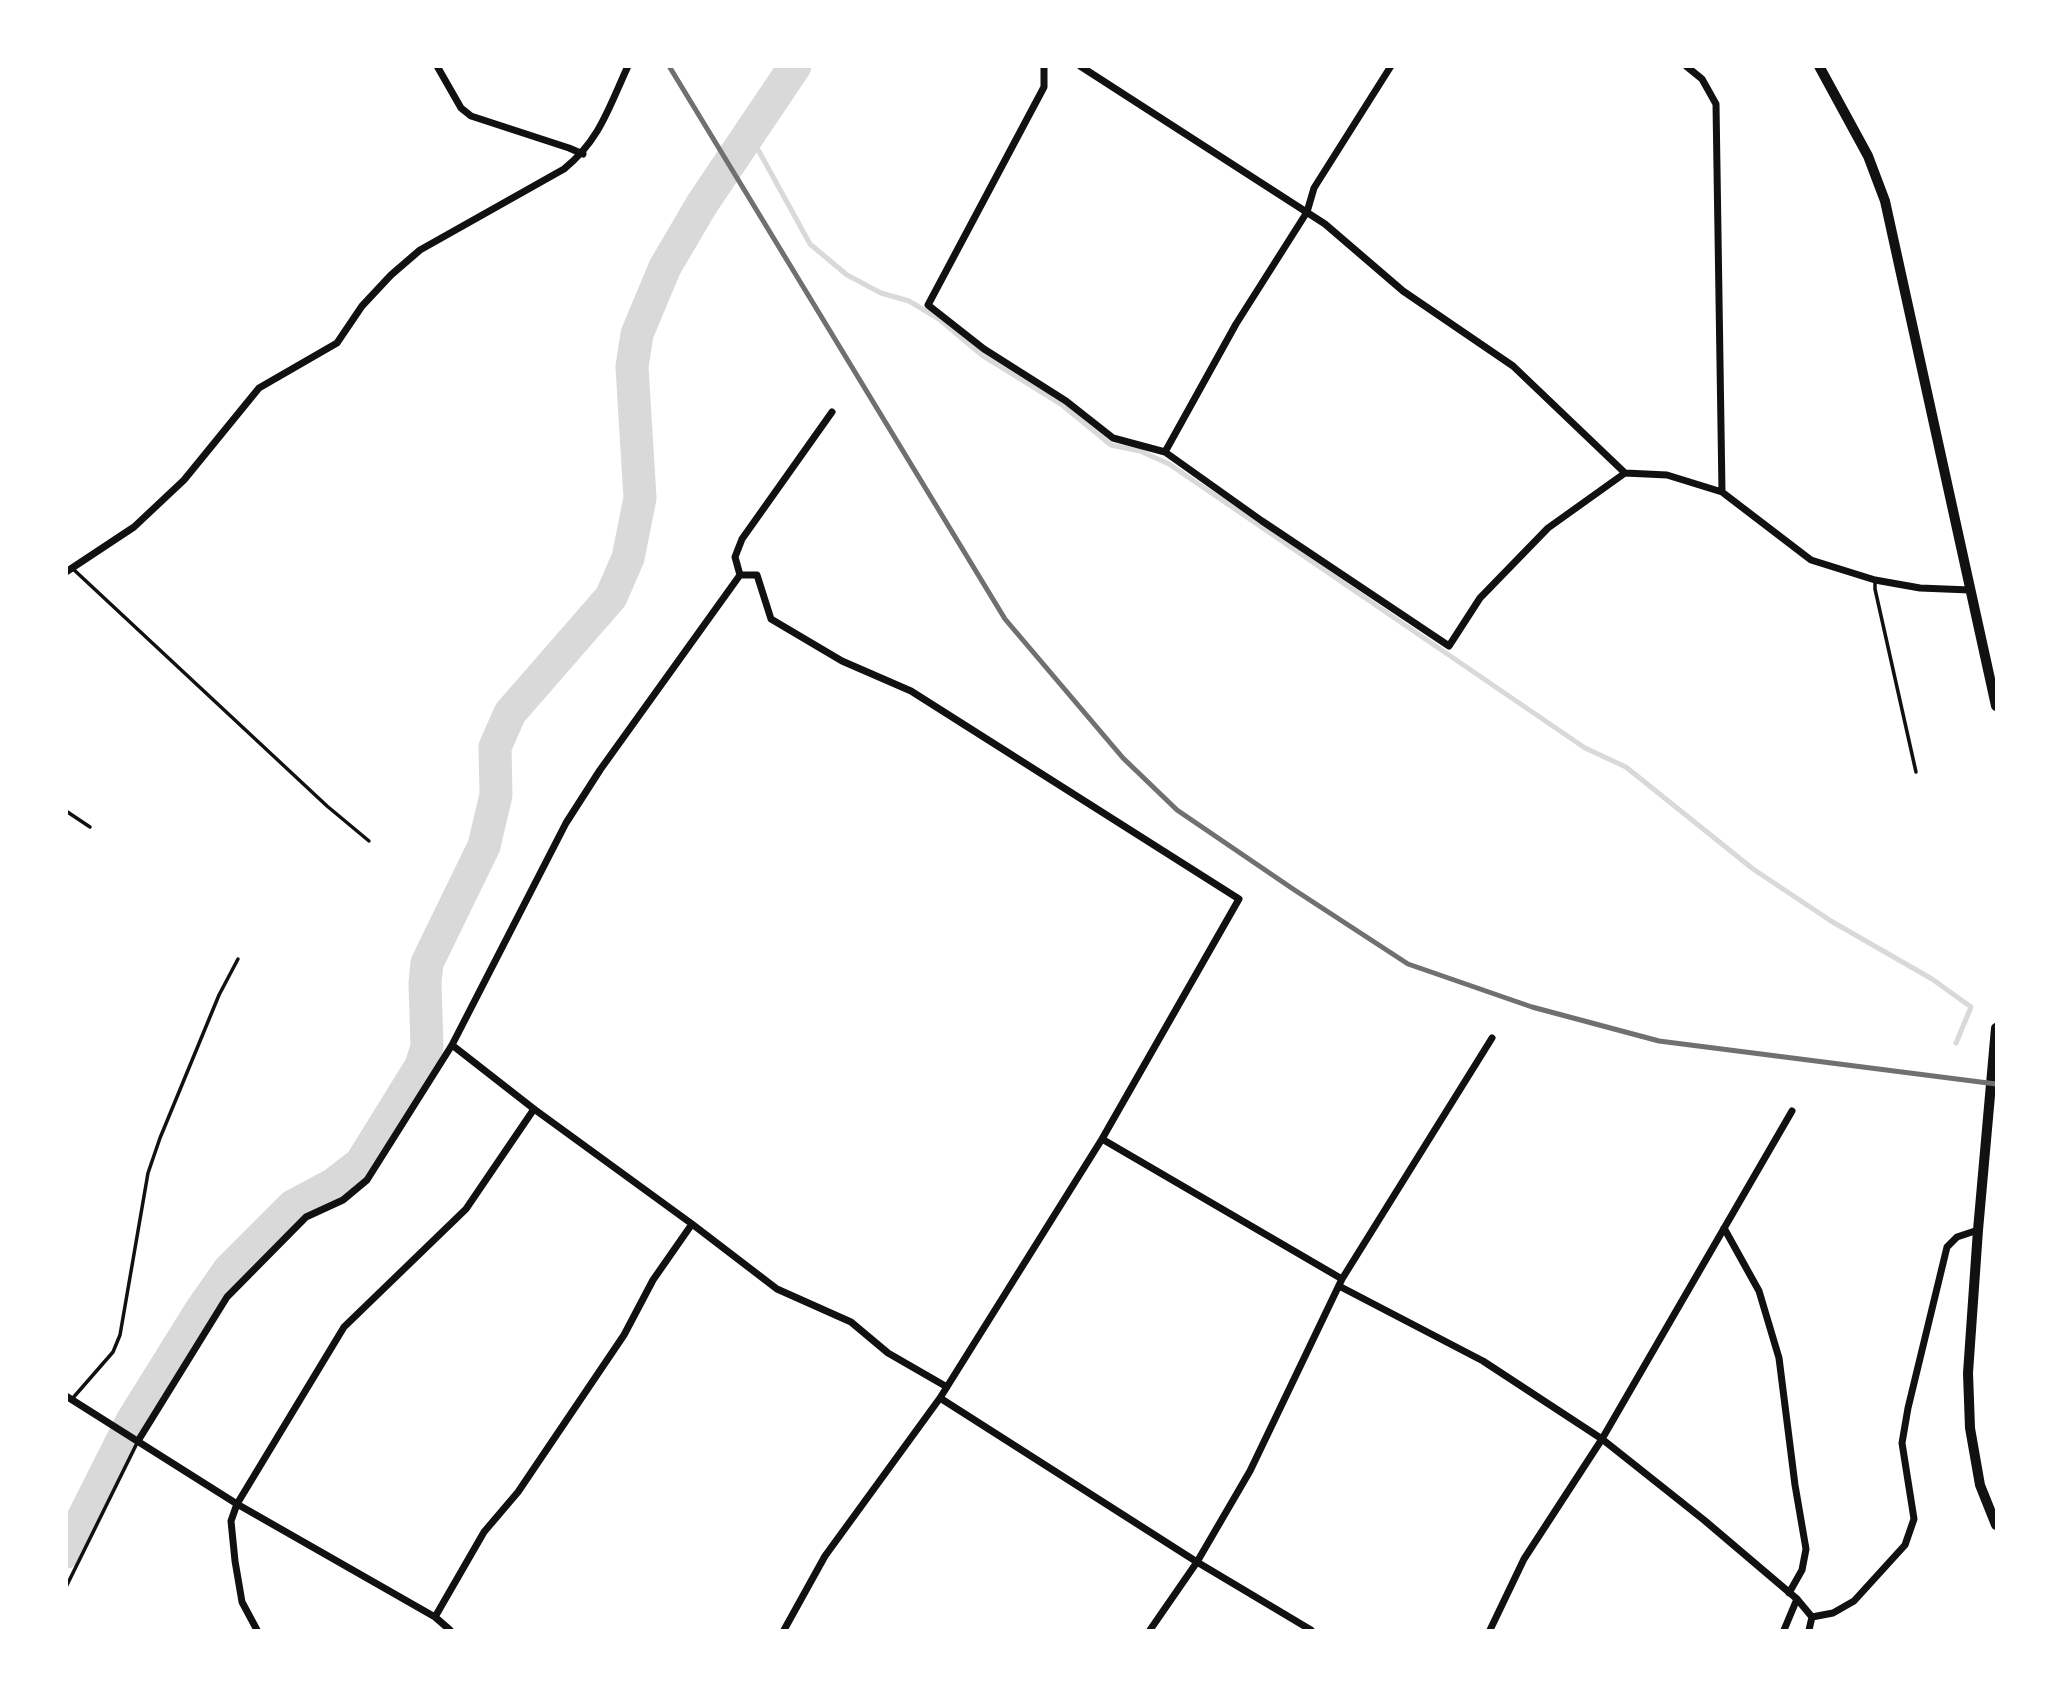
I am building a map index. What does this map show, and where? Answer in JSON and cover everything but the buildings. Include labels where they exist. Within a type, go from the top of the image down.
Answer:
[{"type":"main road","points":[[1997,1028],[1968,1373],[1970,1428],[1980,1485],[1997,1525]]},
{"type":"street","points":[[437,66],[461,108],[471,116],[583,154]]},
{"type":"street","points":[[69,570],[134,527],[184,480],[259,388],[337,343],[362,306],[391,275],[420,250],[564,169],[583,154],[597,135],[628,66]]},
{"type":"street","points":[[1044,66],[1044,87],[928,305],[984,349],[1066,401],[1113,438],[1165,452],[1449,646],[1480,598],[1548,528],[1625,473],[1667,475],[1721,492],[1811,560],[1875,580],[1920,588],[1970,590]]},
{"type":"street","points":[[1080,66],[1325,225],[1403,291],[1513,366],[1625,473]]},
{"type":"street","points":[[1165,452],[1236,324],[1307,212],[1314,188],[1391,66]]},
{"type":"street","points":[[1686,66],[1702,79],[1716,104],[1721,492]]},
{"type":"street","points":[[1819,66],[1868,156],[1885,201],[1997,706]]},
{"type":"street","points":[[740,575],[735,557],[742,539],[832,412]]},
{"type":"street","points":[[136,1440],[227,1297],[306,1217],[343,1200],[367,1180],[452,1045],[566,823],[600,770],[740,575]]},
{"type":"street","points":[[740,575],[757,575],[771,619],[842,661],[911,691],[1239,899],[1102,1139],[940,1398],[825,1556],[783,1630]]},
{"type":"street","points":[[1150,1630],[1197,1562],[1250,1471],[1341,1282],[1492,1038]]},
{"type":"street","points":[[452,1045],[777,1289],[851,1322],[888,1353],[947,1387]]},
{"type":"street","points":[[257,1630],[242,1602],[235,1561],[231,1521],[237,1504],[344,1327],[466,1209],[534,1109]]},
{"type":"street","points":[[1490,1630],[1524,1559],[1602,1439],[1792,1111]]},
{"type":"street","points":[[1102,1139],[1341,1282],[1483,1361],[1602,1439],[1704,1520],[1797,1599],[1812,1617]]},
{"type":"street","points":[[435,1617],[484,1532],[518,1492],[624,1335],[653,1280],[692,1224]]},
{"type":"street","points":[[1724,1228],[1759,1291],[1779,1358],[1806,1549],[1802,1570],[1789,1593]]},
{"type":"street","points":[[1812,1617],[1833,1613],[1854,1601],[1905,1545],[1913,1519],[1902,1443],[1908,1408],[1947,1247],[1957,1237],[1978,1230]]},
{"type":"street","points":[[69,1397],[237,1504],[435,1617],[450,1630]]},
{"type":"street","points":[[940,1398],[1197,1562],[1311,1630]]},
{"type":"street","points":[[1784,1630],[1797,1599]]},
{"type":"street","points":[[1809,1630],[1812,1617]]},
{"type":"lane","points":[[69,570],[327,806],[369,841]]},
{"type":"lane","points":[[1875,580],[1916,772]]},
{"type":"lane","points":[[66,811],[90,827]]},
{"type":"lane","points":[[69,1397],[113,1352],[120,1335],[148,1174],[160,1138],[219,995],[237,959]]},
{"type":"lane","points":[[66,1587],[136,1440]]},
{"type":"waterway","points":[[66,1552],[132,1421],[229,1270],[293,1206],[334,1184],[361,1163],[421,1066],[427,1047],[427,963],[484,846],[496,795],[495,747],[510,713],[611,597],[628,558],[640,498],[632,367],[637,334],[665,267],[702,204],[795,66]]},
{"type":"waterway","points":[[750,135],[810,244],[847,275],[881,293],[909,301],[939,319],[983,356],[1062,405],[1111,445],[1140,451],[1169,464],[1585,748],[1626,767],[1753,869],[1831,921],[1932,979],[1971,1007],[1956,1043]]},
{"type":"railway","points":[[669,66],[1005,619],[1123,758],[1177,810],[1408,964],[1532,1007],[1659,1041],[1996,1084]]}]
